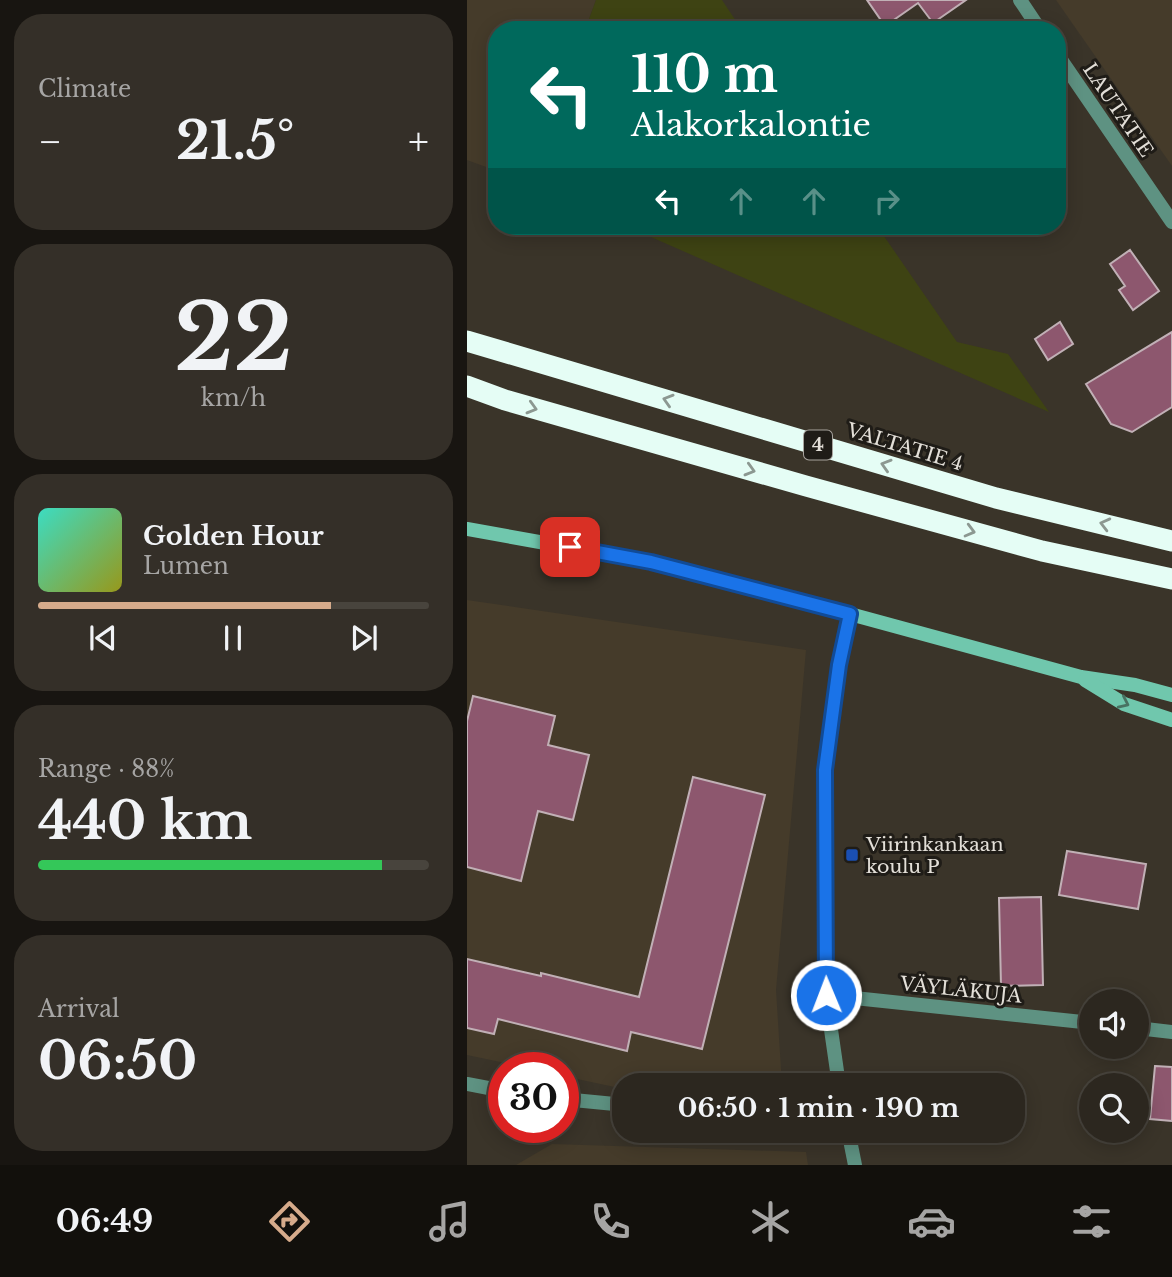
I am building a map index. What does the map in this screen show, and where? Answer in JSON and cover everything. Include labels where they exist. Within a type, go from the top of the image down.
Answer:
[{"type":"highway","name":"VALTATIE 4","points":[[467,341],[995,498],[1172,541]]},
{"type":"highway","name":"4","points":[[467,386],[505,400],[793,483],[1042,551],[1172,579]]},
{"type":"highway","points":[[1042,551],[1172,593]]},
{"type":"street","points":[[1020,0],[1034,21]]},
{"type":"street","name":"LAUTATIE","points":[[1066,67],[1172,222]]},
{"type":"street","points":[[467,529],[651,562],[1081,677],[1135,685],[1172,695]]},
{"type":"street","points":[[837,1073],[826,995],[825,770],[839,665],[850,614]]},
{"type":"street","points":[[1081,677],[1124,704],[1172,720]]},
{"type":"street","name":"VÄYLÄKUJA","points":[[826,995],[1079,1022]]},
{"type":"street","points":[[1149,1029],[1172,1032]]},
{"type":"street","points":[[467,1084],[488,1088]]},
{"type":"street","points":[[579,1101],[612,1104]]},
{"type":"street","points":[[851,1143],[855,1165]]},
{"type":"shaded area","points":[[467,0],[596,0],[588,21],[488,21],[488,168],[467,160]]},
{"type":"shaded area","points":[[1056,0],[1172,0],[1172,166]]},
{"type":"shaded area","points":[[467,600],[806,650],[776,990],[781,1073],[612,1073],[612,1086],[579,1079],[579,1052],[488,1052],[488,1059],[467,1055]]},
{"type":"shaded area","points":[[552,1144],[806,1152],[808,1165],[516,1165]]},
{"type":"green space","points":[[596,0],[722,0],[736,21],[588,21]]},
{"type":"green space","points":[[646,235],[883,235],[957,342],[1008,354],[1049,412]]},
{"type":"building","points":[[867,0],[966,0],[936,21],[932,21],[918,3],[892,21],[882,21]]},
{"type":"building","points":[[1130,250],[1159,291],[1133,310],[1119,290],[1125,286],[1110,264]]},
{"type":"building","points":[[1060,322],[1073,344],[1048,360],[1035,339]]},
{"type":"building","points":[[1172,332],[1172,407],[1132,432],[1111,424],[1086,384]]},
{"type":"building","points":[[473,696],[555,716],[548,745],[589,755],[573,820],[538,811],[521,881],[467,867],[467,721]]},
{"type":"building","points":[[693,777],[765,795],[702,1049],[631,1032],[627,1051],[498,1019],[494,1034],[467,1028],[467,959],[541,976],[541,973],[639,997]]},
{"type":"building","points":[[1067,851],[1146,864],[1138,909],[1059,895]]},
{"type":"building","points":[[1041,897],[1043,985],[1001,986],[999,898]]},
{"type":"building","points":[[1155,1066],[1172,1067],[1172,1121],[1150,1119]]},
{"type":"place","name":"Viirinkankaan koulu P","points":[[852,855]]},
{"type":"route","points":[[570,547],[651,562],[850,614],[839,665],[825,770],[826,995]]}]
